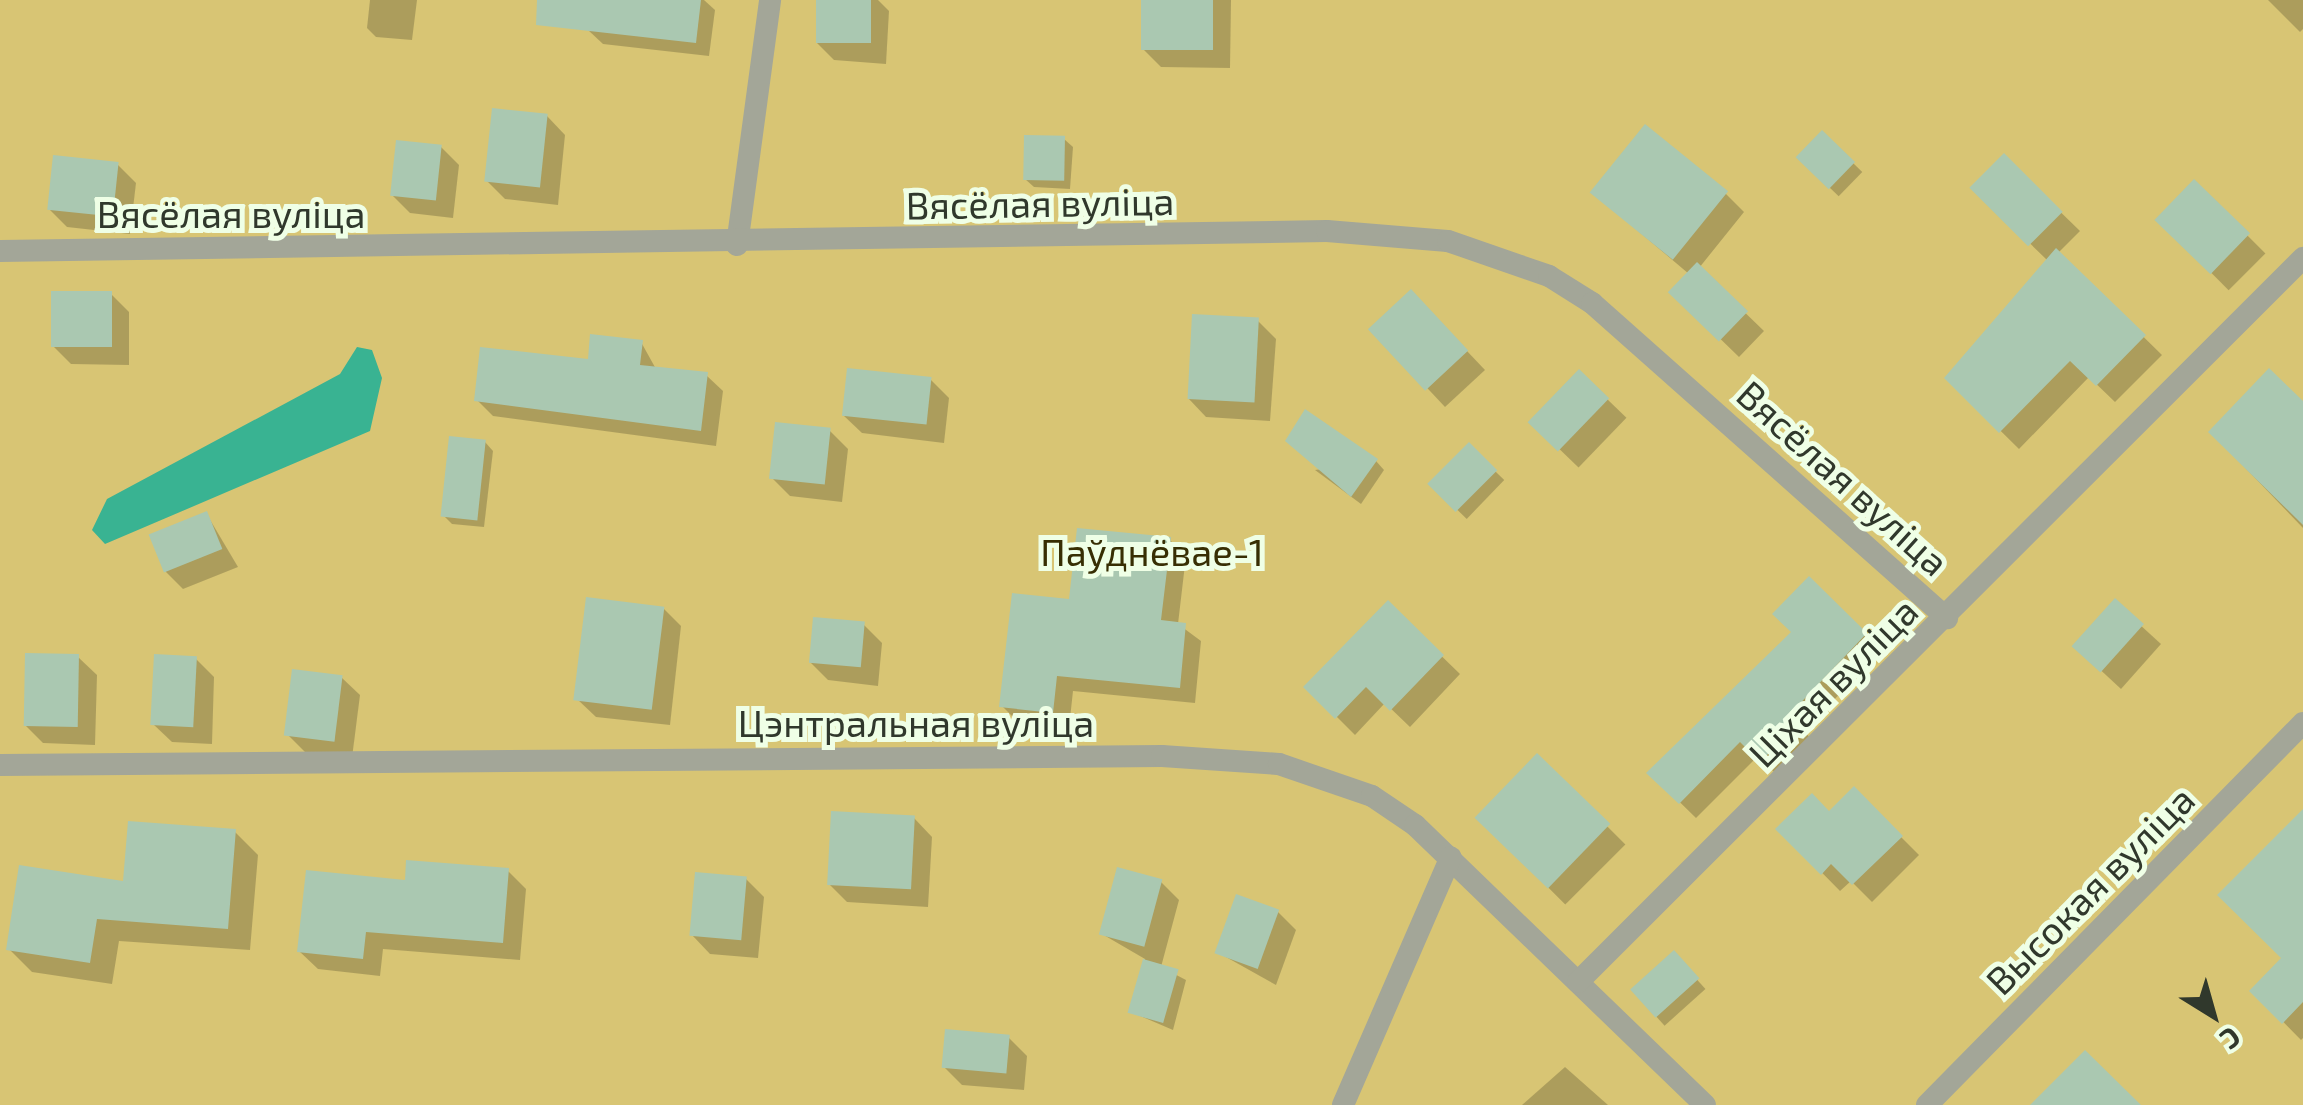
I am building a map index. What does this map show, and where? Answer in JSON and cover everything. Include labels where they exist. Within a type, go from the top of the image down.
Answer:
[{"type":"lane","points":[[737,246],[770,0]]},
{"type":"lane","name":"Вясёлая вуліца","points":[[0,251],[737,246],[1358,231],[1500,256],[1626,330],[1947,618]]},
{"type":"lane","name":"Ціхая вуліца","points":[[1578,982],[1947,618],[2303,258]]},
{"type":"lane","name":"Высокая вуліца","points":[[1926,1105],[2303,723]]},
{"type":"lane","name":"Цэнтральная вуліца","points":[[0,764],[1222,758],[1341,782],[1452,857],[1705,1105]]},
{"type":"lane","points":[[1343,1105],[1452,857]]},
{"type":"green space","name":"Паўднёвае-1","points":[[0,0],[2303,0],[2303,1105],[0,1105]]},
{"type":"water","points":[[357,347],[372,350],[382,378],[370,431],[105,544],[92,530],[107,499],[340,374]]},
{"type":"building","points":[[537,0],[701,0],[696,43],[536,25]]},
{"type":"building","points":[[816,0],[871,0],[871,43],[816,43]]},
{"type":"building","points":[[1141,0],[1213,0],[1213,50],[1141,50]]},
{"type":"building","points":[[492,108],[548,114],[540,187],[484,182]]},
{"type":"building","points":[[1645,124],[1728,191],[1673,260],[1590,192]]},
{"type":"building","points":[[1822,130],[1855,162],[1829,189],[1796,157]]},
{"type":"building","points":[[1024,135],[1065,136],[1064,181],[1023,180]]},
{"type":"building","points":[[396,140],[442,145],[436,201],[390,196]]},
{"type":"building","points":[[2004,153],[2063,212],[2028,246],[1969,188]]},
{"type":"building","points":[[53,155],[119,162],[113,217],[47,210]]},
{"type":"building","points":[[2194,179],[2250,233],[2211,274],[2154,220]]},
{"type":"building","points":[[2056,248],[2146,335],[2096,386],[2070,361],[1999,433],[1944,378]]},
{"type":"building","points":[[1697,262],[1748,311],[1719,342],[1668,292]]},
{"type":"building","points":[[1411,289],[1468,350],[1425,391],[1368,329]]},
{"type":"building","points":[[51,291],[112,291],[112,347],[51,347]]},
{"type":"building","points":[[1192,314],[1259,318],[1254,402],[1188,399]]},
{"type":"building","points":[[590,334],[643,340],[640,365],[708,372],[701,431],[474,401],[480,347],[588,359]]},
{"type":"building","points":[[847,368],[932,377],[927,425],[842,416]]},
{"type":"building","points":[[2269,368],[2303,401],[2303,525],[2208,432]]},
{"type":"building","points":[[1579,369],[1609,398],[1558,451],[1528,422]]},
{"type":"building","points":[[1305,409],[1378,459],[1351,497],[1285,441]]},
{"type":"building","points":[[775,422],[831,428],[825,485],[769,479]]},
{"type":"building","points":[[449,436],[486,440],[477,520],[441,517]]},
{"type":"building","points":[[1469,442],[1497,470],[1456,512],[1427,484]]},
{"type":"building","points":[[207,511],[222,549],[164,573],[149,535]]},
{"type":"building","points":[[1077,528],[1171,537],[1161,620],[1186,623],[1180,688],[1057,676],[1053,713],[999,707],[1012,593],[1069,599]]},
{"type":"building","points":[[1809,576],[1867,633],[1790,714],[1799,723],[1760,762],[1740,742],[1679,804],[1646,773],[1791,632],[1772,614]]},
{"type":"building","points":[[586,597],[664,607],[652,710],[573,700]]},
{"type":"building","points":[[2115,598],[2144,624],[2100,672],[2072,646]]},
{"type":"building","points":[[1388,600],[1444,655],[1390,711],[1366,687],[1335,719],[1303,687]]},
{"type":"building","points":[[813,617],[865,622],[861,667],[809,663]]},
{"type":"building","points":[[25,653],[79,654],[78,727],[24,726]]},
{"type":"building","points":[[154,654],[197,656],[193,727],[150,725]]},
{"type":"building","points":[[292,669],[343,675],[334,742],[284,736]]},
{"type":"building","points":[[1537,753],[1610,824],[1548,889],[1474,818]]},
{"type":"building","points":[[1854,786],[1903,836],[1852,885],[1831,864],[1821,875],[1775,829],[1812,793],[1829,811]]},
{"type":"building","points":[[2303,809],[2303,1002],[2282,1024],[2249,991],[2281,958],[2217,895]]},
{"type":"building","points":[[831,811],[915,815],[911,889],[827,885]]},
{"type":"building","points":[[128,821],[236,829],[228,929],[97,919],[90,963],[6,950],[19,865],[123,881]]},
{"type":"building","points":[[406,860],[509,868],[503,943],[366,932],[363,959],[297,952],[306,870],[405,880]]},
{"type":"building","points":[[1117,867],[1162,879],[1144,947],[1099,935]]},
{"type":"building","points":[[695,872],[747,877],[741,940],[689,936]]},
{"type":"building","points":[[1236,894],[1279,910],[1258,969],[1214,953]]},
{"type":"building","points":[[1674,950],[1699,978],[1656,1018],[1630,989]]},
{"type":"building","points":[[1143,959],[1179,969],[1163,1023],[1128,1013]]},
{"type":"building","points":[[945,1029],[1010,1035],[1006,1074],[942,1068]]},
{"type":"building","points":[[2085,1050],[2141,1105],[2030,1105]]}]
